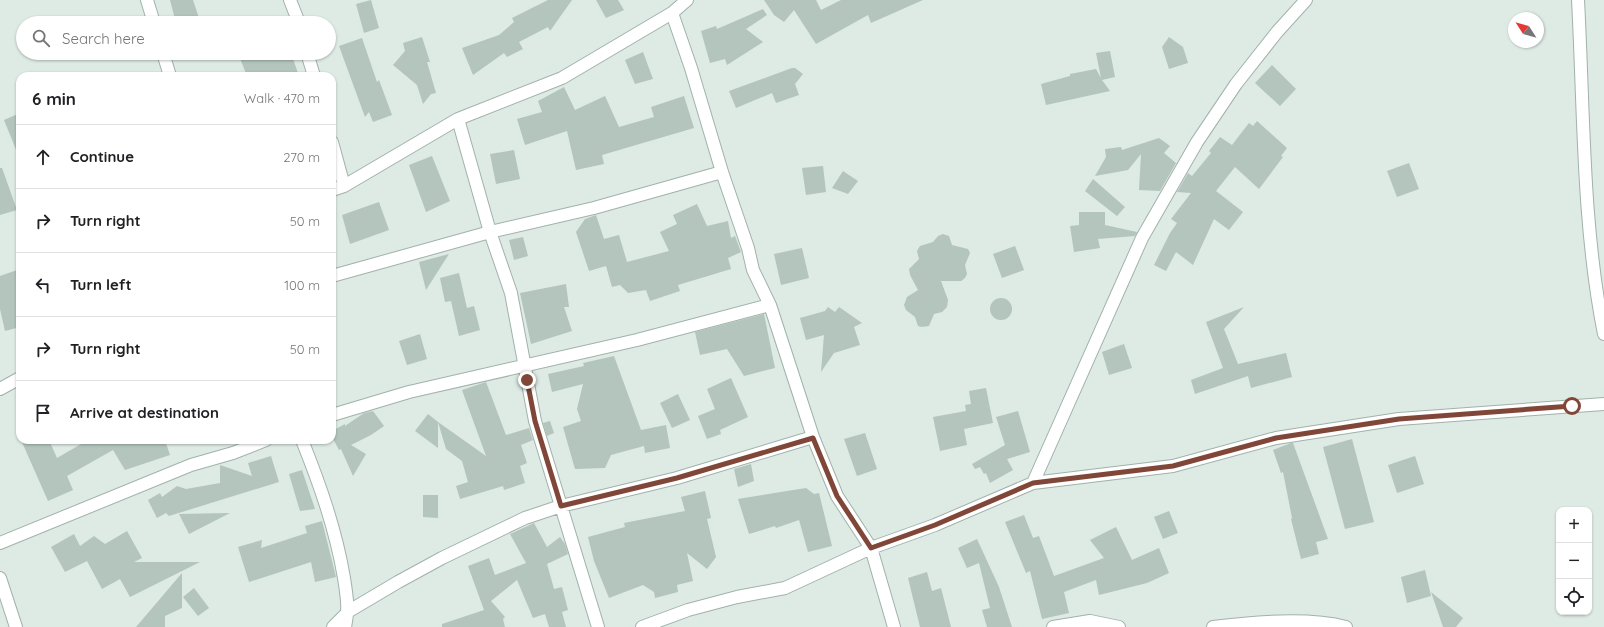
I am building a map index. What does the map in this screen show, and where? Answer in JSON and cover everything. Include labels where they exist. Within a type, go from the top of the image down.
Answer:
[{"type":"street","points":[[147,0],[152,16]]},
{"type":"street","points":[[290,0],[296,16]]},
{"type":"street","points":[[336,189],[344,186],[458,119],[562,78],[672,13],[687,0]]},
{"type":"street","points":[[1033,483],[1146,231],[1197,142],[1236,84],[1276,32],[1306,0]]},
{"type":"street","points":[[1578,0],[1587,204],[1598,303],[1604,334]]},
{"type":"street","points":[[672,13],[691,68],[722,172],[748,248],[753,270],[770,305],[813,438],[837,496],[871,548],[894,627]]},
{"type":"street","points":[[165,60],[169,72]]},
{"type":"street","points":[[309,60],[313,72]]},
{"type":"street","points":[[458,119],[490,232],[511,293],[535,421],[598,627]]},
{"type":"street","points":[[336,157],[344,186]]},
{"type":"street","points":[[336,275],[490,232],[594,208],[722,172]]},
{"type":"street","points":[[336,414],[409,392],[637,340],[770,305]]},
{"type":"street","points":[[0,388],[16,380]]},
{"type":"street","points":[[642,627],[688,610],[737,597],[785,588],[871,548],[935,525],[1033,483],[1173,466],[1276,438],[1399,419],[1604,404]]},
{"type":"street","points":[[333,627],[349,611],[398,582],[488,534],[525,518],[561,506],[677,478],[813,438]]},
{"type":"street","points":[[0,543],[191,465],[233,453],[256,444]]},
{"type":"street","points":[[303,444],[331,519],[341,562],[349,611],[346,627]]},
{"type":"street","points":[[0,578],[16,627]]},
{"type":"street","points":[[1053,627],[1090,621],[1118,627]]},
{"type":"street","points":[[1213,627],[1280,622],[1334,624],[1346,627]]},
{"type":"building","points":[[170,0],[193,0],[198,16],[174,16]]},
{"type":"building","points":[[371,0],[379,28],[364,33],[356,4]]},
{"type":"building","points":[[548,0],[572,0],[550,31],[548,27],[519,42],[523,49],[507,57],[504,53],[473,75],[462,48],[499,35],[514,22],[512,18]]},
{"type":"building","points":[[596,0],[618,0],[624,10],[606,18]]},
{"type":"building","points":[[764,0],[816,0],[821,10],[841,0],[923,0],[871,23],[868,15],[816,44],[794,10],[784,22],[774,15]]},
{"type":"building","points":[[763,9],[767,15],[746,29],[763,42],[727,65],[725,59],[710,63],[701,31],[716,26],[717,29]]},
{"type":"building","points":[[422,37],[430,62],[427,62],[436,93],[431,94],[423,104],[417,85],[393,65],[405,51],[403,43]]},
{"type":"building","points":[[1169,37],[1183,47],[1188,63],[1169,69],[1162,47]]},
{"type":"building","points":[[362,38],[377,82],[379,80],[392,115],[373,122],[369,112],[365,117],[339,46]]},
{"type":"building","points":[[1110,51],[1115,77],[1102,80],[1110,91],[1046,105],[1041,84],[1070,76],[1070,74],[1096,69],[1101,78],[1096,53]]},
{"type":"building","points":[[643,52],[653,79],[635,84],[625,60]]},
{"type":"building","points":[[241,60],[293,60],[298,72],[245,72]]},
{"type":"building","points":[[1272,65],[1296,89],[1280,106],[1255,83]]},
{"type":"building","points":[[795,68],[803,74],[795,84],[799,95],[776,103],[772,93],[736,108],[729,91]]},
{"type":"building","points":[[564,87],[575,110],[605,96],[619,127],[654,117],[651,107],[684,96],[694,128],[602,155],[604,164],[576,170],[567,131],[525,145],[517,119],[542,112],[538,101]]},
{"type":"building","points":[[16,115],[16,150],[4,120]]},
{"type":"building","points":[[1257,121],[1287,148],[1281,156],[1283,157],[1259,189],[1235,167],[1216,191],[1243,212],[1229,230],[1214,219],[1193,265],[1176,252],[1166,271],[1154,265],[1170,233],[1177,223],[1171,219],[1191,193],[1177,192],[1188,173],[1192,176],[1211,153],[1209,151],[1220,137],[1232,145],[1249,123],[1253,126]]},
{"type":"building","points":[[1159,138],[1170,146],[1164,153],[1176,163],[1160,191],[1139,190],[1141,154],[1128,170],[1095,176],[1106,157],[1105,149],[1121,147],[1122,150]]},
{"type":"building","points":[[514,150],[520,179],[496,184],[490,154]]},
{"type":"building","points":[[432,156],[450,201],[426,212],[409,165]]},
{"type":"building","points":[[1409,163],[1419,189],[1397,197],[1387,171]]},
{"type":"building","points":[[823,166],[826,192],[806,195],[802,168]]},
{"type":"building","points":[[0,168],[2,168],[16,210],[0,215]]},
{"type":"building","points":[[843,171],[858,181],[848,194],[832,188]]},
{"type":"building","points":[[1093,179],[1125,207],[1117,216],[1085,191]]},
{"type":"building","points":[[379,202],[389,230],[350,244],[342,215]]},
{"type":"building","points":[[697,204],[707,226],[728,221],[731,238],[735,236],[741,252],[728,258],[731,269],[678,285],[680,291],[650,301],[646,290],[628,293],[620,285],[612,287],[606,266],[589,271],[576,232],[585,219],[596,215],[604,239],[619,235],[627,262],[669,251],[660,232],[677,224],[673,215]]},
{"type":"building","points":[[1079,212],[1105,212],[1105,225],[1137,232],[1135,236],[1098,239],[1100,248],[1074,252],[1070,226],[1079,225]]},
{"type":"building","points":[[943,234],[949,236],[952,245],[968,249],[970,253],[965,265],[967,274],[961,281],[941,281],[948,300],[947,307],[942,312],[934,314],[929,326],[922,327],[918,326],[915,317],[906,310],[904,305],[907,297],[918,290],[910,275],[909,269],[919,259],[917,251],[920,246],[933,242],[938,236]]},
{"type":"building","points":[[523,237],[528,256],[514,260],[509,240]]},
{"type":"building","points":[[1015,246],[1024,270],[1002,278],[993,254]]},
{"type":"building","points":[[802,248],[809,278],[781,285],[774,254]]},
{"type":"building","points":[[449,254],[426,290],[419,262]]},
{"type":"building","points":[[16,270],[16,328],[5,331],[0,309],[0,276]]},
{"type":"building","points":[[459,273],[467,308],[474,306],[480,330],[459,336],[451,301],[445,302],[440,278]]},
{"type":"building","points":[[566,284],[569,307],[564,307],[572,331],[531,344],[520,293]]},
{"type":"building","points":[[1001,298],[1009,301],[1012,309],[1009,317],[1001,320],[993,317],[990,309],[993,301]]},
{"type":"building","points":[[828,307],[835,312],[839,307],[862,323],[854,327],[860,345],[834,353],[821,372],[824,335],[806,340],[800,318],[825,311]]},
{"type":"building","points":[[1244,307],[1224,329],[1238,364],[1286,353],[1292,377],[1251,388],[1248,376],[1195,394],[1191,380],[1223,368],[1206,322]]},
{"type":"building","points":[[764,314],[775,368],[744,376],[727,349],[700,355],[695,332]]},
{"type":"building","points":[[420,334],[427,359],[407,365],[399,341]]},
{"type":"building","points":[[1124,344],[1132,368],[1109,375],[1102,352]]},
{"type":"building","points":[[614,356],[641,430],[666,425],[670,448],[645,453],[644,446],[611,455],[605,468],[575,469],[563,427],[581,421],[577,409],[583,384],[552,392],[548,374],[584,366],[583,363]]},
{"type":"building","points":[[731,378],[748,417],[720,430],[721,434],[707,439],[698,416],[715,409],[707,389]]},
{"type":"building","points":[[486,382],[506,435],[529,428],[533,440],[521,445],[527,463],[520,466],[525,483],[504,490],[503,486],[460,499],[456,486],[468,482],[462,461],[446,449],[438,422],[486,456],[462,390]]},
{"type":"building","points":[[986,388],[993,423],[964,429],[967,445],[940,451],[933,417],[966,411],[965,405],[971,404],[969,391]]},
{"type":"building","points":[[678,394],[690,420],[672,428],[660,403]]},
{"type":"building","points":[[373,411],[384,426],[371,435],[351,445],[366,454],[353,476],[341,449],[339,450],[336,444],[336,429],[345,424],[345,426],[364,413]]},
{"type":"building","points":[[1018,411],[1030,452],[1007,459],[1013,470],[990,483],[986,473],[984,474],[980,467],[975,469],[972,464],[1005,445],[996,417]]},
{"type":"building","points":[[428,414],[438,422],[438,448],[415,431]]},
{"type":"building","points":[[550,421],[554,433],[547,436],[543,423]]},
{"type":"building","points":[[865,433],[877,469],[857,476],[844,439]]},
{"type":"building","points":[[1352,439],[1374,522],[1345,529],[1323,447]]},
{"type":"building","points":[[1293,443],[1328,539],[1316,542],[1319,554],[1301,559],[1291,519],[1283,472],[1281,473],[1273,450]]},
{"type":"building","points":[[23,444],[51,444],[57,458],[81,444],[166,444],[170,455],[125,470],[113,450],[67,476],[73,490],[48,501]]},
{"type":"building","points":[[271,456],[279,482],[169,516],[166,513],[157,518],[148,500],[160,493],[162,497],[177,486],[186,489],[220,483],[220,465],[252,476],[248,463]]},
{"type":"building","points":[[1415,456],[1424,484],[1397,493],[1388,465]]},
{"type":"building","points":[[751,464],[754,481],[738,487],[734,469]]},
{"type":"building","points":[[302,470],[315,509],[300,511],[289,474]]},
{"type":"building","points":[[806,488],[814,494],[819,493],[832,546],[808,552],[799,520],[776,528],[775,526],[749,534],[738,499]]},
{"type":"building","points":[[705,491],[711,518],[707,519],[716,557],[707,569],[687,553],[693,581],[677,585],[678,592],[655,598],[654,592],[643,585],[609,598],[594,561],[588,537],[625,527],[624,523],[685,511],[681,497]]},
{"type":"building","points":[[423,495],[438,495],[438,518],[423,517]]},
{"type":"building","points":[[1169,511],[1178,533],[1163,539],[1154,517]]},
{"type":"building","points":[[230,513],[189,534],[179,514]]},
{"type":"building","points":[[1024,515],[1033,538],[1039,536],[1054,576],[1104,558],[1090,540],[1116,527],[1132,560],[1159,548],[1169,573],[1147,583],[1099,595],[1096,580],[1064,592],[1069,613],[1042,619],[1030,571],[1026,573],[1005,522]]},
{"type":"building","points":[[322,521],[336,577],[315,582],[311,562],[249,582],[238,547],[262,540],[261,548],[307,533],[305,526]]},
{"type":"building","points":[[534,523],[547,547],[560,537],[565,544],[568,554],[547,564],[554,589],[562,587],[568,610],[562,612],[566,627],[549,627],[545,614],[533,618],[517,580],[491,601],[505,617],[503,619],[505,627],[442,627],[442,624],[484,610],[468,566],[489,558],[495,575],[526,563],[510,534]]},
{"type":"building","points":[[127,531],[142,558],[134,562],[200,562],[130,597],[120,579],[102,589],[87,561],[65,572],[51,547],[74,534],[80,546],[94,536],[105,544]]},
{"type":"building","points":[[977,539],[999,587],[1012,627],[987,627],[982,610],[990,608],[979,563],[967,568],[958,548]]},
{"type":"building","points":[[1425,570],[1431,596],[1407,603],[1401,577]]},
{"type":"building","points":[[927,572],[932,591],[941,588],[951,627],[920,627],[908,578]]},
{"type":"building","points":[[182,573],[182,608],[165,616],[165,627],[136,627]]},
{"type":"building","points":[[194,588],[209,608],[198,616],[183,597]]},
{"type":"building","points":[[1431,592],[1463,618],[1456,627],[1443,627]]},
{"type":"route","points":[[527,380],[535,421],[561,506],[677,478],[813,438],[837,496],[871,548],[935,525],[1033,483],[1173,466],[1276,438],[1399,419],[1572,406]]}]
